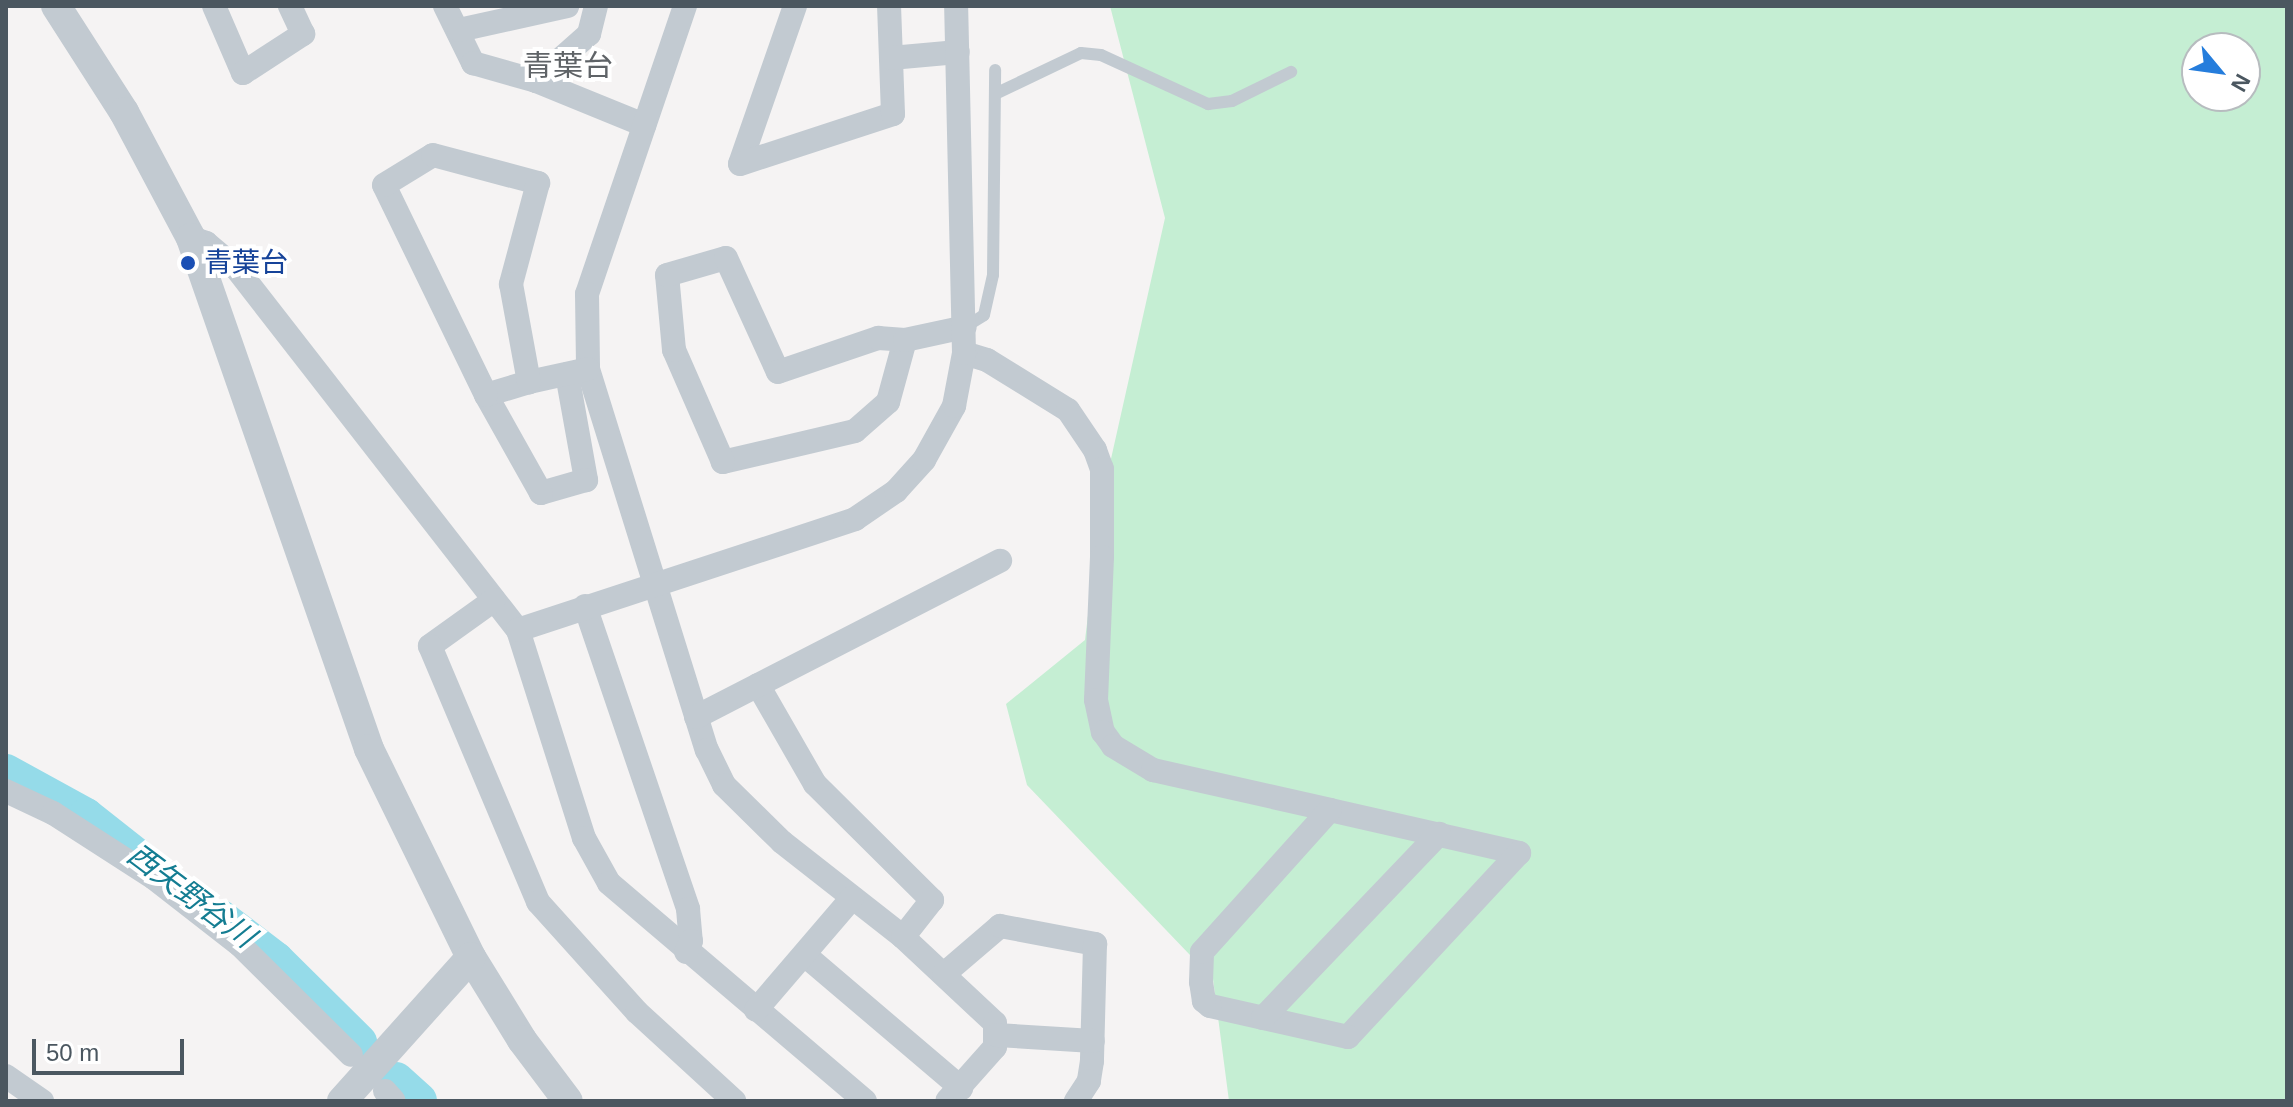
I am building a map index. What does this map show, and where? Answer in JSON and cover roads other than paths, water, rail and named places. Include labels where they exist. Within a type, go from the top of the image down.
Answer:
[{"type":"street","points":[[56,6],[124,112],[191,238],[369,749],[471,957],[522,1040],[568,1101]]},
{"type":"street","points":[[214,6],[243,73],[303,34],[290,6]]},
{"type":"street","points":[[445,6],[473,63],[536,81],[644,125]]},
{"type":"street","points":[[459,30],[567,6]]},
{"type":"street","points":[[536,81],[589,34],[596,6]]},
{"type":"street","points":[[529,382],[511,284],[538,183],[433,155],[384,185],[486,395],[541,493],[586,480],[577,371],[587,294],[685,6]]},
{"type":"street","points":[[795,6],[740,164],[893,114],[889,6]]},
{"type":"street","points":[[518,630],[855,519],[896,491],[942,434],[954,406],[964,353],[965,327],[956,6]]},
{"type":"street","points":[[891,58],[958,52]]},
{"type":"street","points":[[191,238],[206,243],[236,268],[518,630],[596,862],[623,899],[865,1101]]},
{"type":"street","points":[[905,340],[888,402],[855,431],[723,462],[674,350],[667,275],[726,258],[778,372],[878,338],[905,340],[965,327]]},
{"type":"street","points":[[964,353],[987,360],[1068,410],[1095,450],[1102,469],[1096,700],[1103,732],[1113,746],[1153,770],[1439,834],[1519,853],[1348,1037],[1204,1001],[1198,961],[1330,810]]},
{"type":"street","points":[[486,395],[577,371]]},
{"type":"street","points":[[577,371],[658,584],[696,717],[724,785],[782,842],[903,937],[985,1010],[997,1035],[995,1047],[954,1094],[806,956]]},
{"type":"street","points":[[696,717],[1000,561]]},
{"type":"street","points":[[494,600],[430,646],[538,902],[637,1012],[734,1101]]},
{"type":"street","points":[[585,606],[688,909],[691,941],[686,952]]},
{"type":"street","points":[[758,685],[815,784],[932,900],[903,937]]},
{"type":"street","points":[[6,791],[53,813],[154,878],[274,974],[351,1055]]},
{"type":"street","points":[[1263,1018],[1439,834]]},
{"type":"street","points":[[756,1010],[806,956],[852,898]]},
{"type":"street","points":[[944,974],[1000,926],[1087,939],[1098,949],[1089,1081],[1076,1101]]},
{"type":"street","points":[[342,1101],[471,957]]},
{"type":"street","points":[[997,1035],[1093,1041]]},
{"type":"street","points":[[6,1076],[42,1101]]},
{"type":"lane","points":[[995,94],[1081,53],[1101,55],[1208,104],[1232,101],[1291,72]]},
{"type":"lane","points":[[965,327],[984,315],[993,275],[995,70]]},
{"type":"waterway","name":"西矢野谷川","points":[[6,772],[86,816],[144,862]]},
{"type":"waterway","name":"西矢野谷川","points":[[221,918],[276,960],[359,1042]]},
{"type":"waterway","name":"西矢野谷川","points":[[396,1080],[419,1101]]},
{"type":"place","name":"青葉台","points":[[188,263]]},
{"type":"district","name":"青葉台","points":[[568,66]]}]
